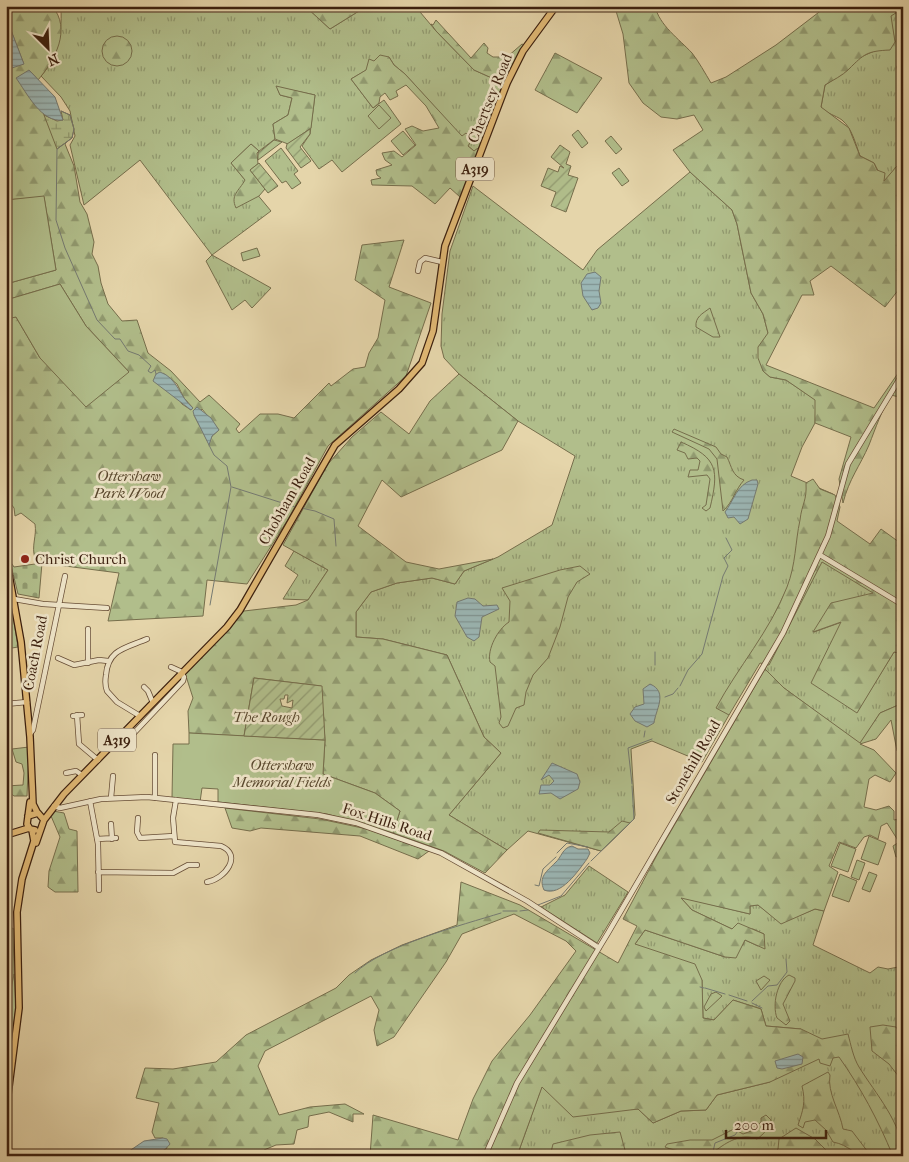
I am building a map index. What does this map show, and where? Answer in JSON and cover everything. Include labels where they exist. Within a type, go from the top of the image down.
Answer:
[{"type":"main road","name":"Chertsey Road","points":[[427,353],[433,331],[445,246],[507,83],[523,51],[556,6]]},
{"type":"main road","name":"Chobham Road","points":[[44,820],[53,807],[82,775],[227,627],[240,610],[335,445],[416,373],[427,353]]},
{"type":"main road","points":[[6,558],[14,598],[27,702],[33,804],[44,820],[26,866]]},
{"type":"main road","points":[[6,1110],[19,1008],[17,912],[26,866],[34,841],[29,824],[32,772]]},
{"type":"main road","name":"Chobham Road","points":[[29,824],[39,813],[53,807]]},
{"type":"main road","points":[[6,834],[29,824],[42,828]]},
{"type":"street","points":[[418,272],[420,262],[425,258],[442,262]]},
{"type":"street","name":"Stonehill Road","points":[[485,1156],[517,1083],[783,633],[828,536],[848,464],[903,373]]},
{"type":"street","points":[[820,555],[903,605]]},
{"type":"street","name":"Coach Road","points":[[30,734],[36,720],[57,605],[65,576]]},
{"type":"street","points":[[14,598],[57,605],[107,608]]},
{"type":"street","points":[[86,632],[88,663]]},
{"type":"street","points":[[140,716],[117,702],[107,691],[105,683],[108,661],[116,652],[148,638]]},
{"type":"street","points":[[58,658],[74,665],[108,661]]},
{"type":"street","points":[[172,667],[182,672]]},
{"type":"street","name":"Chobham Road","points":[[126,731],[130,734],[134,733],[183,681],[182,672]]},
{"type":"street","points":[[144,686],[153,703]]},
{"type":"street","points":[[6,704],[27,702]]},
{"type":"street","points":[[77,716],[79,744],[98,760]]},
{"type":"street","points":[[155,755],[155,798]]},
{"type":"street","points":[[65,773],[76,771],[82,775]]},
{"type":"street","points":[[111,798],[113,776]]},
{"type":"street","name":"Fox Hills Road","points":[[53,807],[62,808],[111,798],[155,798],[327,816],[372,828],[441,853],[527,901],[598,948]]},
{"type":"street","points":[[176,800],[173,818],[176,844],[216,845],[226,850],[230,860],[228,870],[218,878],[207,882]]},
{"type":"street","points":[[90,801],[97,838],[99,890]]},
{"type":"street","points":[[138,818],[137,832],[140,838],[174,836]]},
{"type":"street","points":[[97,838],[114,839],[111,824]]},
{"type":"street","points":[[98,872],[173,873],[188,865],[197,865]]},
{"type":"green space","name":"Ottershaw Park Wood","points":[[6,6],[52,6],[58,15],[61,24],[61,34],[55,54],[38,80],[29,70],[44,115],[58,123],[70,137],[65,144],[74,166],[80,202],[87,214],[94,242],[92,254],[98,266],[108,304],[122,321],[137,320],[148,353],[171,371],[200,402],[209,395],[240,424],[236,429],[239,433],[260,414],[278,414],[294,418],[329,383],[331,386],[353,369],[365,367],[369,353],[378,338],[385,300],[355,280],[362,245],[404,240],[389,287],[431,303],[406,376],[328,446],[287,521],[247,584],[207,580],[203,616],[108,621],[119,573],[42,563],[42,557],[35,558],[34,554],[35,524],[21,513],[15,516],[14,508],[9,501],[6,502],[6,319],[16,317],[40,358],[129,372],[86,326],[60,284],[6,300],[6,284],[56,270],[44,197],[6,200],[6,62],[8,67],[23,62],[7,20]],"holes":[[[163,373],[177,384],[184,398],[193,408],[191,410],[182,404]],[[202,409],[219,430],[212,436],[209,444],[194,415]]]},
{"type":"green space","points":[[57,6],[305,6],[330,29],[367,6],[415,6],[436,31],[474,70],[503,83],[481,146],[474,151],[468,146],[472,139],[462,137],[405,74],[394,65],[389,57],[351,79],[373,108],[384,100],[401,124],[342,172],[332,160],[319,169],[302,146],[310,134],[315,95],[277,87],[280,95],[292,98],[288,115],[273,124],[275,139],[259,151],[251,144],[231,163],[271,211],[212,255],[140,160],[84,205],[70,145],[75,136],[70,111],[61,97],[41,76],[55,53],[60,37],[61,9]]},
{"type":"green space","points":[[305,6],[367,6],[330,29]]},
{"type":"green space","points":[[602,6],[655,6],[665,26],[692,53],[711,83],[726,77],[776,45],[827,6],[900,6],[899,11],[891,16],[895,42],[890,50],[866,54],[843,74],[825,85],[821,107],[849,128],[860,156],[874,163],[877,170],[885,173],[884,181],[903,159],[903,284],[885,307],[831,266],[810,281],[814,295],[802,295],[766,365],[874,408],[903,366],[903,398],[891,395],[881,414],[866,453],[851,480],[843,503],[839,479],[851,437],[815,423],[815,400],[786,380],[770,377],[763,371],[758,358],[758,347],[768,333],[763,314],[751,293],[737,224],[732,210],[690,172],[673,150],[703,130],[694,115],[677,119],[661,117],[643,103],[629,83],[623,34],[616,11]]},
{"type":"green space","points":[[900,6],[903,6],[903,45],[897,67],[903,102],[903,159],[884,182],[874,163],[860,156],[845,123],[821,107],[825,85],[848,70],[856,59],[895,42],[890,16],[899,11]]},
{"type":"green space","points":[[436,20],[471,58],[484,43],[488,48],[487,53],[493,57],[507,57],[522,44],[524,45],[503,83],[474,70],[436,31],[431,24],[433,25]]},
{"type":"green space","points":[[117,36],[127,41],[132,51],[127,61],[117,66],[107,61],[102,51],[107,41]]},
{"type":"green space","points":[[903,45],[903,102],[897,67]]},
{"type":"green space","points":[[555,53],[602,78],[577,113],[535,90]]},
{"type":"green space","points":[[380,55],[389,57],[394,65],[405,74],[462,136],[466,133],[472,139],[468,146],[474,151],[481,146],[460,197],[450,188],[435,204],[412,186],[372,185],[371,180],[381,178],[377,175],[376,170],[392,165],[385,160],[382,153],[394,151],[402,157],[416,145],[405,129],[412,126],[423,131],[439,128],[426,106],[406,85],[396,91],[398,96],[390,100],[385,93],[380,97],[379,103],[373,108],[351,79],[366,70],[369,59],[374,61]]},
{"type":"green space","points":[[276,86],[315,95],[311,128],[288,144],[275,139],[273,124],[288,115],[292,98],[280,95]]},
{"type":"green space","points":[[379,105],[391,118],[379,129],[368,116]]},
{"type":"green space","points":[[61,111],[70,115],[74,129],[72,138],[57,149],[44,115],[57,121],[63,120]]},
{"type":"green space","points":[[310,129],[310,134],[300,147],[311,161],[301,168],[286,148],[287,144]]},
{"type":"green space","points":[[578,130],[588,143],[582,148],[572,135]]},
{"type":"green space","points":[[403,131],[415,145],[403,155],[391,141]]},
{"type":"green space","points":[[611,136],[622,149],[616,154],[605,141]]},
{"type":"green space","points":[[274,140],[282,142],[258,160],[258,153]]},
{"type":"green space","points":[[251,144],[259,151],[257,153],[258,164],[250,170],[265,189],[259,196],[236,208],[234,204],[235,196],[245,180],[231,163]]},
{"type":"green space","points":[[560,145],[570,152],[566,164],[571,166],[568,175],[578,178],[566,212],[551,206],[556,192],[541,186],[548,168],[558,172],[560,166],[564,168],[551,157]]},
{"type":"green space","points":[[281,148],[298,171],[294,174],[301,183],[292,189],[286,181],[282,183],[265,161]]},
{"type":"green space","points":[[259,163],[278,186],[268,193],[250,170]]},
{"type":"green space","points":[[619,168],[629,181],[622,186],[612,173]]},
{"type":"green space","points":[[690,172],[732,210],[737,224],[751,293],[763,314],[768,333],[763,371],[770,377],[786,380],[816,400],[815,423],[802,447],[791,476],[833,494],[729,708],[729,715],[702,762],[652,741],[631,749],[634,819],[601,851],[528,831],[507,850],[449,815],[501,753],[484,737],[447,655],[383,639],[356,637],[356,612],[371,592],[397,583],[432,578],[455,584],[464,571],[498,557],[552,525],[575,456],[518,421],[459,374],[444,358],[441,346],[442,314],[450,251],[473,186],[583,270],[597,250]]},
{"type":"green space","points":[[44,196],[56,270],[6,284],[6,200]]},
{"type":"green space","points":[[257,248],[260,256],[243,261],[241,253]]},
{"type":"green space","points":[[212,255],[271,288],[252,308],[245,300],[232,310],[206,261]]},
{"type":"green space","points":[[60,284],[86,326],[129,372],[86,407],[40,358],[16,317],[6,319],[6,300]]},
{"type":"green space","points":[[710,308],[720,337],[713,337],[696,327],[698,318]]},
{"type":"green space","points":[[459,374],[518,421],[502,450],[401,497],[382,480],[358,526],[406,562],[439,569],[493,559],[464,571],[455,584],[432,578],[397,583],[371,592],[356,612],[356,637],[383,639],[447,655],[484,737],[501,753],[449,815],[507,850],[485,873],[444,851],[393,833],[400,811],[375,793],[323,774],[325,740],[321,686],[254,678],[244,736],[189,733],[188,711],[193,698],[185,673],[244,611],[296,605],[308,600],[328,570],[283,545],[328,464],[352,437],[381,412],[409,434],[430,401]]},
{"type":"green space","points":[[674,429],[716,447],[721,454],[727,457],[735,474],[744,480],[723,511],[717,459],[709,449],[672,432]]},
{"type":"green space","points":[[681,442],[702,454],[713,467],[715,475],[713,495],[710,508],[706,511],[702,508],[706,505],[710,479],[707,475],[688,477],[690,470],[698,470],[700,461],[697,458],[688,459],[685,453],[677,450]]},
{"type":"green space","points":[[813,479],[820,489],[835,495],[840,507],[837,521],[870,544],[881,529],[903,545],[903,654],[894,652],[857,713],[811,683],[841,622],[813,632],[831,603],[873,593],[822,562],[769,665],[760,663],[729,715],[716,708],[772,619],[787,587],[794,562],[806,494],[806,483]]},
{"type":"green space","points":[[294,551],[328,570],[308,600],[283,599],[298,575],[285,566]]},
{"type":"green space","points":[[10,561],[14,567],[42,563],[39,598],[18,594]]},
{"type":"green space","points":[[822,561],[874,593],[814,632],[842,622],[857,712],[894,652],[903,654],[903,703],[880,713],[860,744],[784,688],[765,669]]},
{"type":"green space","points":[[580,566],[590,574],[577,582],[568,597],[560,627],[548,658],[533,675],[526,692],[524,705],[516,708],[508,726],[503,728],[499,723],[501,717],[495,666],[490,662],[490,651],[494,640],[501,629],[509,622],[510,601],[502,588],[560,570]]},
{"type":"green space","points":[[6,573],[18,647],[6,649]]},
{"type":"green space","points":[[765,669],[784,688],[860,743],[880,713],[903,703],[903,750],[897,751],[891,720],[876,739],[860,744],[874,750],[896,773],[890,782],[875,775],[869,779],[864,807],[876,810],[889,806],[894,811],[894,820],[903,818],[903,855],[896,857],[893,846],[899,842],[887,823],[881,826],[878,839],[870,835],[864,837],[856,848],[839,842],[829,866],[838,872],[824,911],[815,909],[781,924],[758,905],[750,906],[750,914],[681,898],[692,910],[732,929],[738,923],[764,934],[765,949],[745,940],[736,958],[725,957],[645,930],[635,944],[695,964],[702,980],[703,1018],[714,1020],[733,1000],[761,1009],[766,1026],[801,1029],[822,1039],[848,1034],[857,1063],[887,1109],[898,1132],[903,1156],[893,1156],[869,1105],[839,1057],[833,1058],[830,1066],[820,1063],[819,1059],[770,1082],[717,1095],[706,1110],[681,1111],[653,1123],[638,1109],[573,1117],[542,1087],[517,1156],[370,1156],[373,1115],[458,1140],[473,1099],[492,1061],[530,1015],[576,951],[566,941],[514,914],[462,934],[446,962],[394,1037],[377,1046],[374,1030],[379,1010],[371,996],[265,1051],[258,1066],[279,1115],[310,1107],[345,1104],[364,1114],[353,1114],[353,1122],[329,1112],[309,1116],[308,1127],[297,1130],[294,1144],[276,1145],[264,1150],[265,1156],[226,1154],[215,1156],[157,1155],[167,1148],[163,1138],[155,1138],[152,1132],[159,1103],[136,1098],[145,1068],[173,1069],[216,1062],[246,1035],[336,988],[349,975],[371,960],[402,945],[457,925],[461,882],[520,905],[618,963],[637,926],[623,919],[657,855]]},
{"type":"green space","name":"The Rough","points":[[254,678],[322,686],[325,740],[244,736]],"holes":[[[285,695],[288,695],[287,703],[293,700],[292,708],[282,706],[280,699],[284,699]]]},
{"type":"green space","name":"Ottershaw Memorial Fields","points":[[189,733],[325,740],[323,774],[375,793],[400,811],[393,833],[327,814],[218,802],[218,789],[202,788],[200,802],[172,798],[173,744],[189,744]]},
{"type":"green space","points":[[29,747],[27,796],[14,796],[6,790],[6,786],[23,785],[24,773],[22,764],[16,762],[12,749]]},
{"type":"green space","points":[[225,808],[320,819],[367,829],[429,851],[418,859],[360,836],[261,828],[250,831],[232,828]]},
{"type":"green space","points":[[53,811],[64,813],[69,829],[77,831],[78,892],[55,892],[48,887],[49,871],[60,837],[51,816]]},
{"type":"green space","points":[[622,821],[630,823],[601,851],[538,833],[540,830],[609,832]]},
{"type":"green space","points":[[869,836],[886,843],[878,865],[861,859]]},
{"type":"green space","points":[[840,843],[856,849],[848,872],[831,866]]},
{"type":"green space","points":[[857,860],[865,863],[859,880],[851,877]]},
{"type":"green space","points":[[589,866],[628,892],[597,943],[541,907],[565,895]]},
{"type":"green space","points":[[869,872],[877,875],[870,892],[862,889]]},
{"type":"green space","points":[[840,874],[857,881],[849,902],[832,896]]},
{"type":"green space","points":[[680,897],[750,914],[750,906],[758,905],[781,923],[815,909],[824,911],[813,945],[870,973],[878,967],[888,969],[903,966],[903,1156],[517,1156],[542,1086],[620,1110],[638,1109],[653,1123],[681,1111],[706,1110],[717,1095],[770,1082],[801,1029],[766,1026],[761,1009],[733,1000],[714,1020],[703,1018],[702,980],[635,944],[645,930],[725,957],[743,945],[745,940],[758,946],[763,941],[764,934],[753,929],[732,929],[692,910]]},
{"type":"green space","points":[[13,928],[14,974],[6,1015],[6,932]]},
{"type":"green space","points":[[14,974],[16,1007],[6,1085],[6,1015]]},
{"type":"green space","points":[[789,975],[795,978],[795,981],[783,1004],[790,1021],[786,1025],[777,1018],[775,1000],[781,982]]},
{"type":"green space","points":[[764,976],[770,980],[761,990],[756,981]]},
{"type":"green space","points":[[716,992],[722,996],[706,1011],[704,1007],[711,994]]},
{"type":"green space","points":[[883,1025],[896,1027],[903,1037],[903,1082],[889,1064],[872,1051],[870,1027]]},
{"type":"green space","points":[[828,1072],[830,1075],[830,1088],[843,1129],[852,1131],[871,1156],[865,1156],[844,1145],[833,1142],[826,1130],[815,1120],[805,1122],[803,1128],[798,1125],[804,1097],[802,1086]]},
{"type":"green space","points":[[766,1115],[771,1120],[770,1123],[766,1131],[757,1139],[751,1137],[740,1138],[729,1142],[715,1151],[705,1153],[665,1147],[667,1144],[690,1140],[712,1140],[734,1129],[743,1134],[751,1131],[761,1122],[761,1118]]},
{"type":"green space","points":[[796,1128],[815,1139],[832,1156],[771,1156],[778,1149],[779,1139]]},
{"type":"green space","points":[[620,1132],[625,1150],[616,1156],[550,1156],[553,1144],[590,1135]]},
{"type":"water","points":[[6,17],[24,64],[12,68],[8,67],[6,62]]},
{"type":"water","points":[[29,70],[55,97],[63,120],[55,120],[48,117],[35,106],[16,78]]},
{"type":"water","points":[[595,272],[601,277],[599,291],[601,303],[598,308],[592,310],[583,296],[581,283],[587,274]]},
{"type":"water","points":[[160,372],[175,383],[184,399],[193,408],[191,410],[153,381],[156,374]]},
{"type":"water","points":[[197,407],[211,418],[219,430],[212,436],[209,445],[194,415],[193,411]]},
{"type":"water","points":[[752,480],[757,480],[758,484],[748,519],[740,524],[734,517],[728,518],[725,512],[739,489]]},
{"type":"water","points":[[468,598],[475,599],[483,606],[497,605],[499,609],[482,617],[479,637],[474,641],[467,637],[455,616],[457,602]]},
{"type":"water","points":[[650,684],[656,687],[659,692],[660,702],[654,723],[647,727],[635,721],[630,714],[635,707],[644,704],[643,689]]},
{"type":"water","points":[[552,763],[577,774],[580,782],[578,789],[560,799],[551,793],[539,794],[541,785],[550,785],[554,781],[549,775],[541,780]]},
{"type":"water","points":[[572,846],[578,849],[588,849],[590,853],[587,859],[574,876],[563,886],[557,890],[544,890],[542,881],[544,875],[564,851]]},
{"type":"water","points":[[798,1054],[803,1057],[802,1064],[782,1069],[777,1068],[775,1061]]},
{"type":"water","points":[[167,1139],[170,1144],[160,1152],[148,1156],[122,1156],[144,1141]]},
{"type":"waterway","points":[[61,111],[70,115],[74,129],[72,138],[57,149],[56,220],[65,248],[97,320],[115,339],[120,339],[128,351],[139,355],[151,366],[148,371],[151,373],[155,370],[156,374]]},
{"type":"waterway","points":[[209,445],[214,455],[227,466],[231,487],[210,605]]},
{"type":"waterway","points":[[232,487],[295,507]]},
{"type":"waterway","points":[[301,508],[315,511],[334,519],[336,546]]},
{"type":"waterway","points":[[680,686],[688,670],[702,654],[723,576],[728,566],[724,558],[732,550],[726,538]]},
{"type":"waterway","points":[[655,652],[655,665]]},
{"type":"waterway","points":[[665,697],[673,694],[678,688]]},
{"type":"waterway","points":[[644,737],[645,731]]},
{"type":"waterway","points":[[632,784],[628,748],[652,739]]},
{"type":"waterway","points":[[591,861],[634,819],[632,786]]},
{"type":"waterway","points":[[557,853],[567,843],[588,847]]},
{"type":"waterway","points":[[535,885],[539,886],[543,869],[556,857]]},
{"type":"waterway","points":[[538,905],[561,896],[589,863]]},
{"type":"waterway","points":[[520,911],[528,910]]},
{"type":"waterway","points":[[503,911],[517,911]]},
{"type":"waterway","points":[[355,973],[367,963],[403,945],[501,913]]},
{"type":"waterway","points":[[752,1001],[768,986],[777,985],[787,972],[786,959]]},
{"type":"waterway","points":[[700,987],[704,988]]},
{"type":"waterway","points":[[705,988],[725,994]]},
{"type":"waterway","points":[[729,995],[747,1001]]},
{"type":"waterway","points":[[752,1003],[762,1008]]},
{"type":"waterway","points":[[712,1156],[715,1143],[735,1135],[740,1128],[746,1126]]},
{"type":"place","name":"Christ Church","points":[[25,559]]}]
